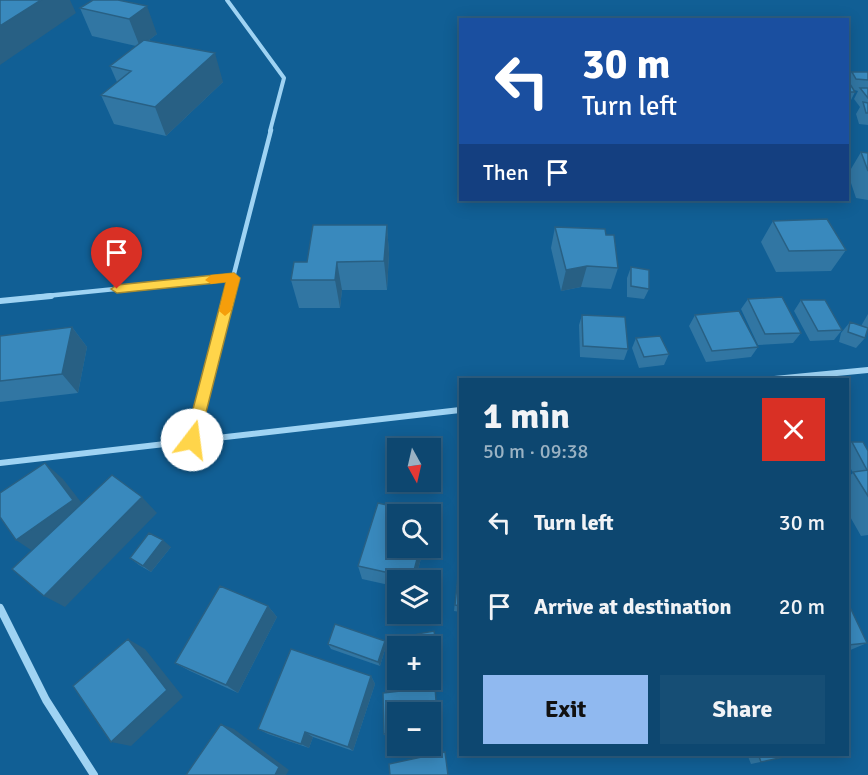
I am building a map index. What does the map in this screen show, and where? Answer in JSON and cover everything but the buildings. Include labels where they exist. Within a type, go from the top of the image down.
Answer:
[{"type":"street","points":[[192,440],[284,78],[227,0]]},
{"type":"street","points":[[0,301],[234,278]]},
{"type":"street","points":[[785,378],[868,370]]},
{"type":"street","points":[[0,463],[459,410]]},
{"type":"street","points":[[0,608],[46,700],[94,775]]},
{"type":"slow traffic","points":[[211,280],[234,278],[225,311]]},
{"type":"route","points":[[117,289],[234,278],[192,440]]}]
